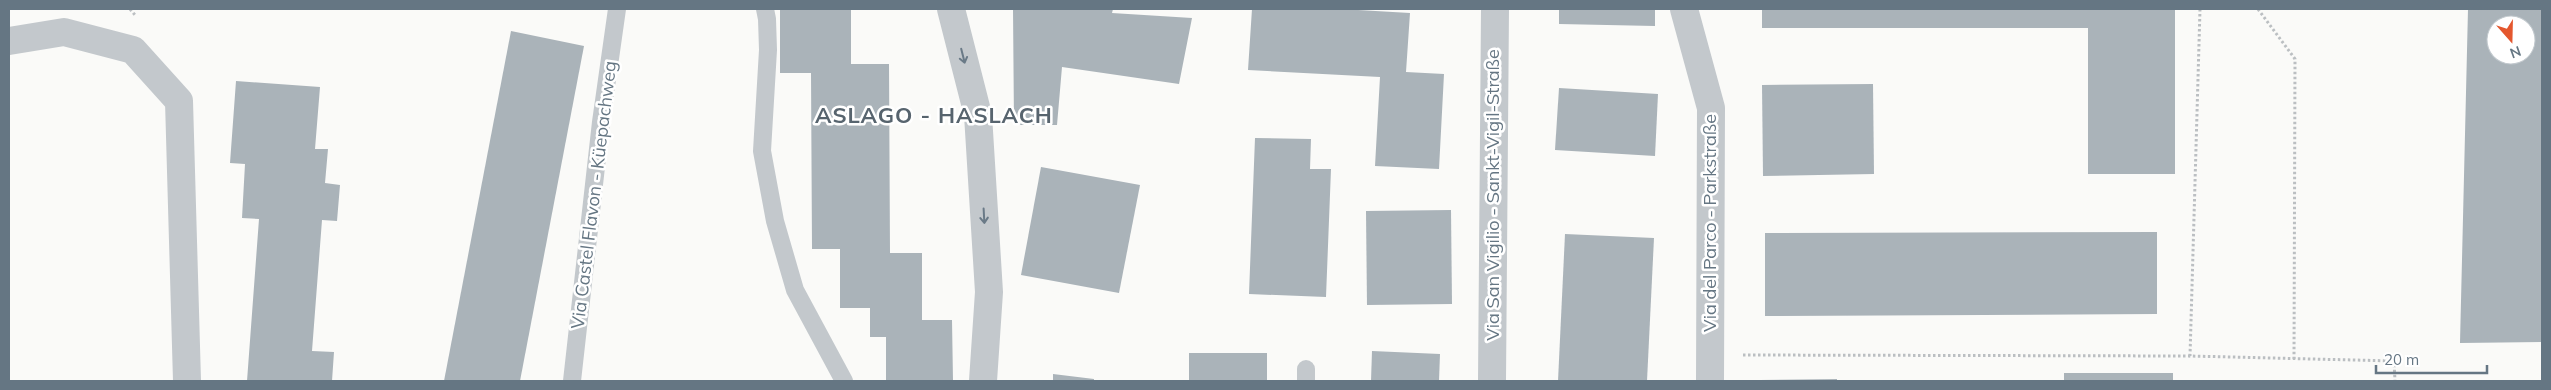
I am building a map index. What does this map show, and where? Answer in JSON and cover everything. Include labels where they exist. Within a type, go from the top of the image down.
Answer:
[{"type":"street","points":[[951,9],[978,115],[989,292],[983,381]]},
{"type":"street","name":"Via San Vigilio - Sankt-Vigil-Straße","points":[[1492,381],[1495,9]]},
{"type":"street","name":"Via del Parco - Parkstraße","points":[[1684,9],[1711,108],[1710,381]]},
{"type":"street","points":[[9,41],[64,32],[133,50],[178,101],[187,381]]},
{"type":"lane","name":"Via Castel Flavon - Küepachweg","points":[[572,381],[601,122],[617,9]]},
{"type":"lane","points":[[764,9],[767,19],[768,50],[762,151],[775,221],[795,290],[844,381]]},
{"type":"path","points":[[2190,356],[2200,9]]},
{"type":"path","points":[[2258,9],[2295,59],[2294,359]]},
{"type":"path","points":[[1710,354],[2190,356],[2394,361],[2394,381]]},
{"type":"building","points":[[780,9],[851,9],[851,64],[889,64],[890,253],[922,253],[922,320],[952,320],[953,381],[886,381],[886,337],[870,337],[870,308],[840,308],[840,249],[812,249],[811,73],[780,73]]},
{"type":"building","points":[[1013,9],[1113,9],[1112,13],[1192,18],[1179,84],[1062,67],[1057,125],[1014,125]]},
{"type":"building","points":[[1252,9],[1341,9],[1410,13],[1406,72],[1444,74],[1439,169],[1375,166],[1380,77],[1248,70]]},
{"type":"building","points":[[1559,9],[1655,9],[1655,26],[1559,24]]},
{"type":"building","points":[[1762,9],[2175,9],[2175,174],[2088,174],[2088,28],[1762,28]]},
{"type":"building","points":[[2468,9],[2542,9],[2542,342],[2460,343]]},
{"type":"building","points":[[511,31],[584,46],[520,381],[444,381]]},
{"type":"building","points":[[236,81],[320,87],[315,149],[328,149],[325,183],[340,185],[337,221],[322,220],[312,351],[334,352],[332,381],[247,381],[259,219],[242,218],[245,164],[230,163]]},
{"type":"building","points":[[1873,84],[1874,174],[1763,176],[1762,85]]},
{"type":"building","points":[[1559,88],[1658,94],[1655,156],[1555,150]]},
{"type":"building","points":[[1255,138],[1311,139],[1310,169],[1331,169],[1326,297],[1249,294]]},
{"type":"building","points":[[1041,167],[1140,185],[1119,293],[1021,275]]},
{"type":"building","points":[[1451,210],[1452,304],[1367,305],[1366,211]]},
{"type":"building","points":[[2157,232],[2157,314],[1765,316],[1765,233]]},
{"type":"building","points":[[1565,234],[1654,238],[1647,381],[1558,381]]},
{"type":"building","points":[[1372,351],[1440,354],[1439,381],[1371,381]]},
{"type":"building","points":[[1189,353],[1267,353],[1267,381],[1189,381]]},
{"type":"building","points":[[2064,373],[2173,373],[2173,381],[2064,381]]},
{"type":"building","points":[[1053,374],[1094,379],[1094,381],[1053,381]]},
{"type":"building","points":[[1837,379],[1837,381],[1760,381],[1760,380]]},
{"type":"district","name":"ASLAGO - HASLACH","points":[[934,115]]}]
